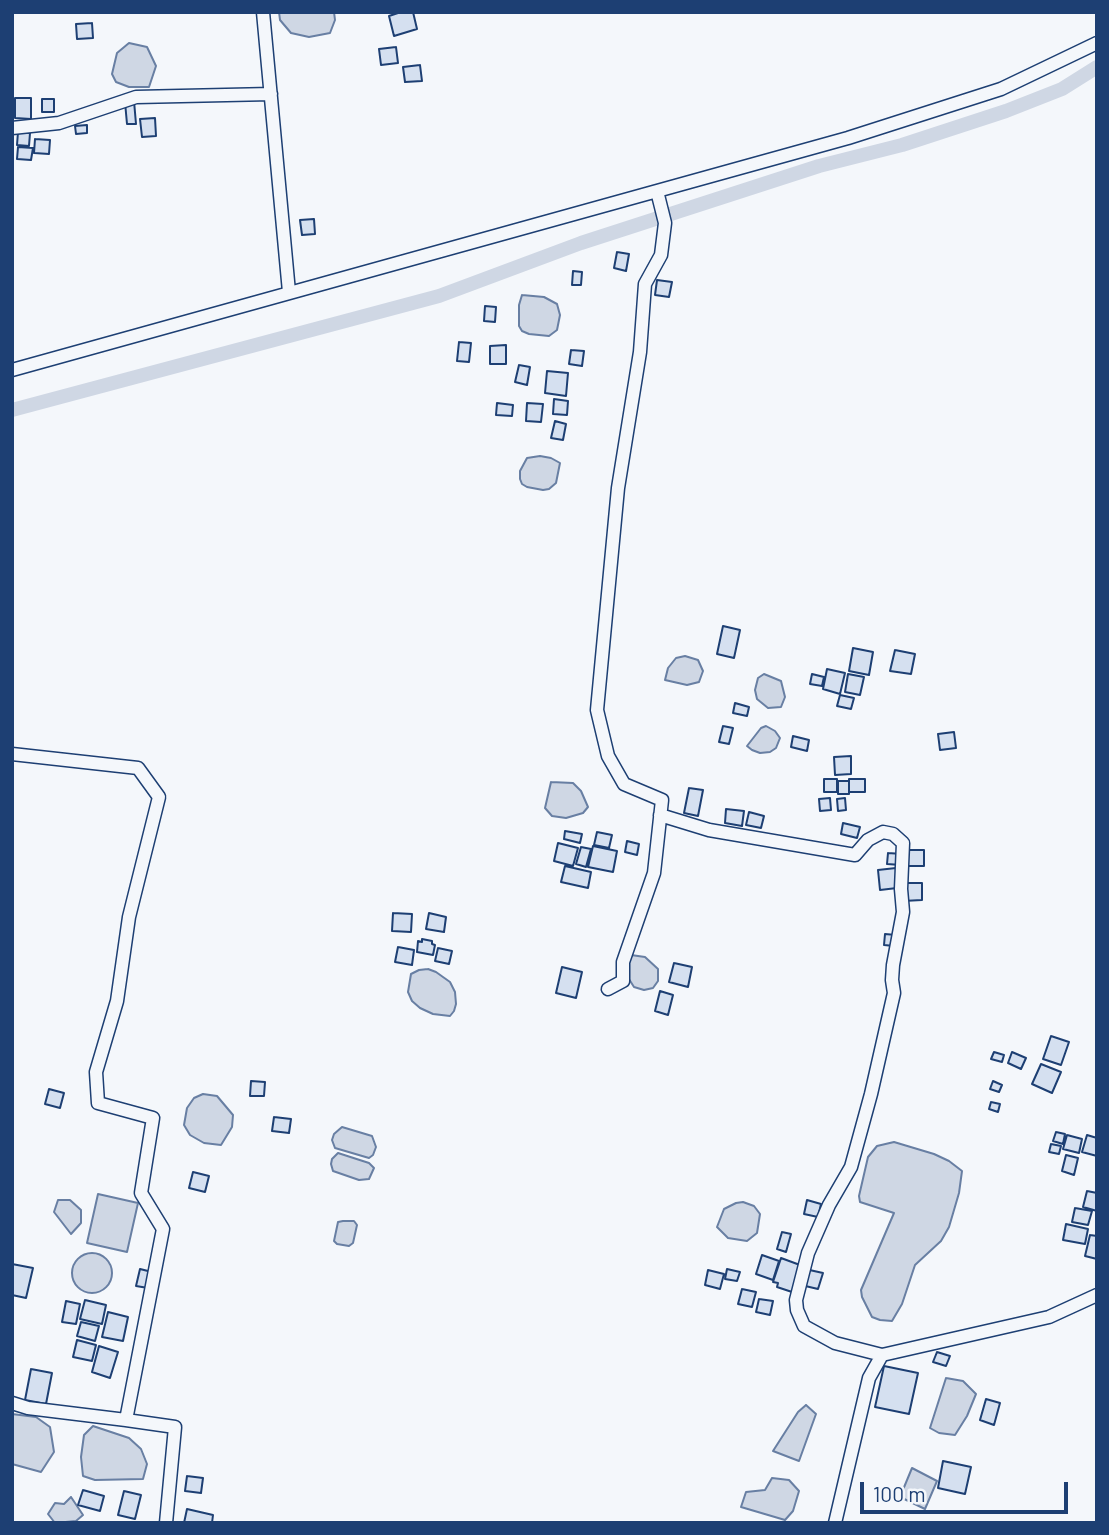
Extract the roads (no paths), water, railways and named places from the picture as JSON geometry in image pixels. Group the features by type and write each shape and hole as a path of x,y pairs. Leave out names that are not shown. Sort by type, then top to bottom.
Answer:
{"street":[{"path":"263,12 289,292"},
{"path":"12,370 289,292 658,194 848,138 1001,89 1097,43"},
{"path":"12,128 59,123 136,97 271,94"},
{"path":"608,989 623,981 623,962 654,873 662,800 624,784 608,755 597,710 618,488 640,352 645,285 661,255 665,223 658,194"},
{"path":"12,754 138,768 159,797 129,917 117,1001 96,1072 98,1103 153,1118 141,1193 163,1228 126,1420"},
{"path":"660,815 709,830 855,855 868,840 883,832 893,834 903,842 903,912 893,965 894,993 851,1167 829,1205 808,1253 796,1300 804,1326 835,1343 881,1355 1049,1317 1097,1295"},
{"path":"835,1523 869,1378 881,1355"},
{"path":"12,1403 28,1408 175,1427 166,1523"}],"waterway":[{"path":"12,410 439,296 581,243 819,166 902,145 1006,111 1062,89 1097,67"}]}
